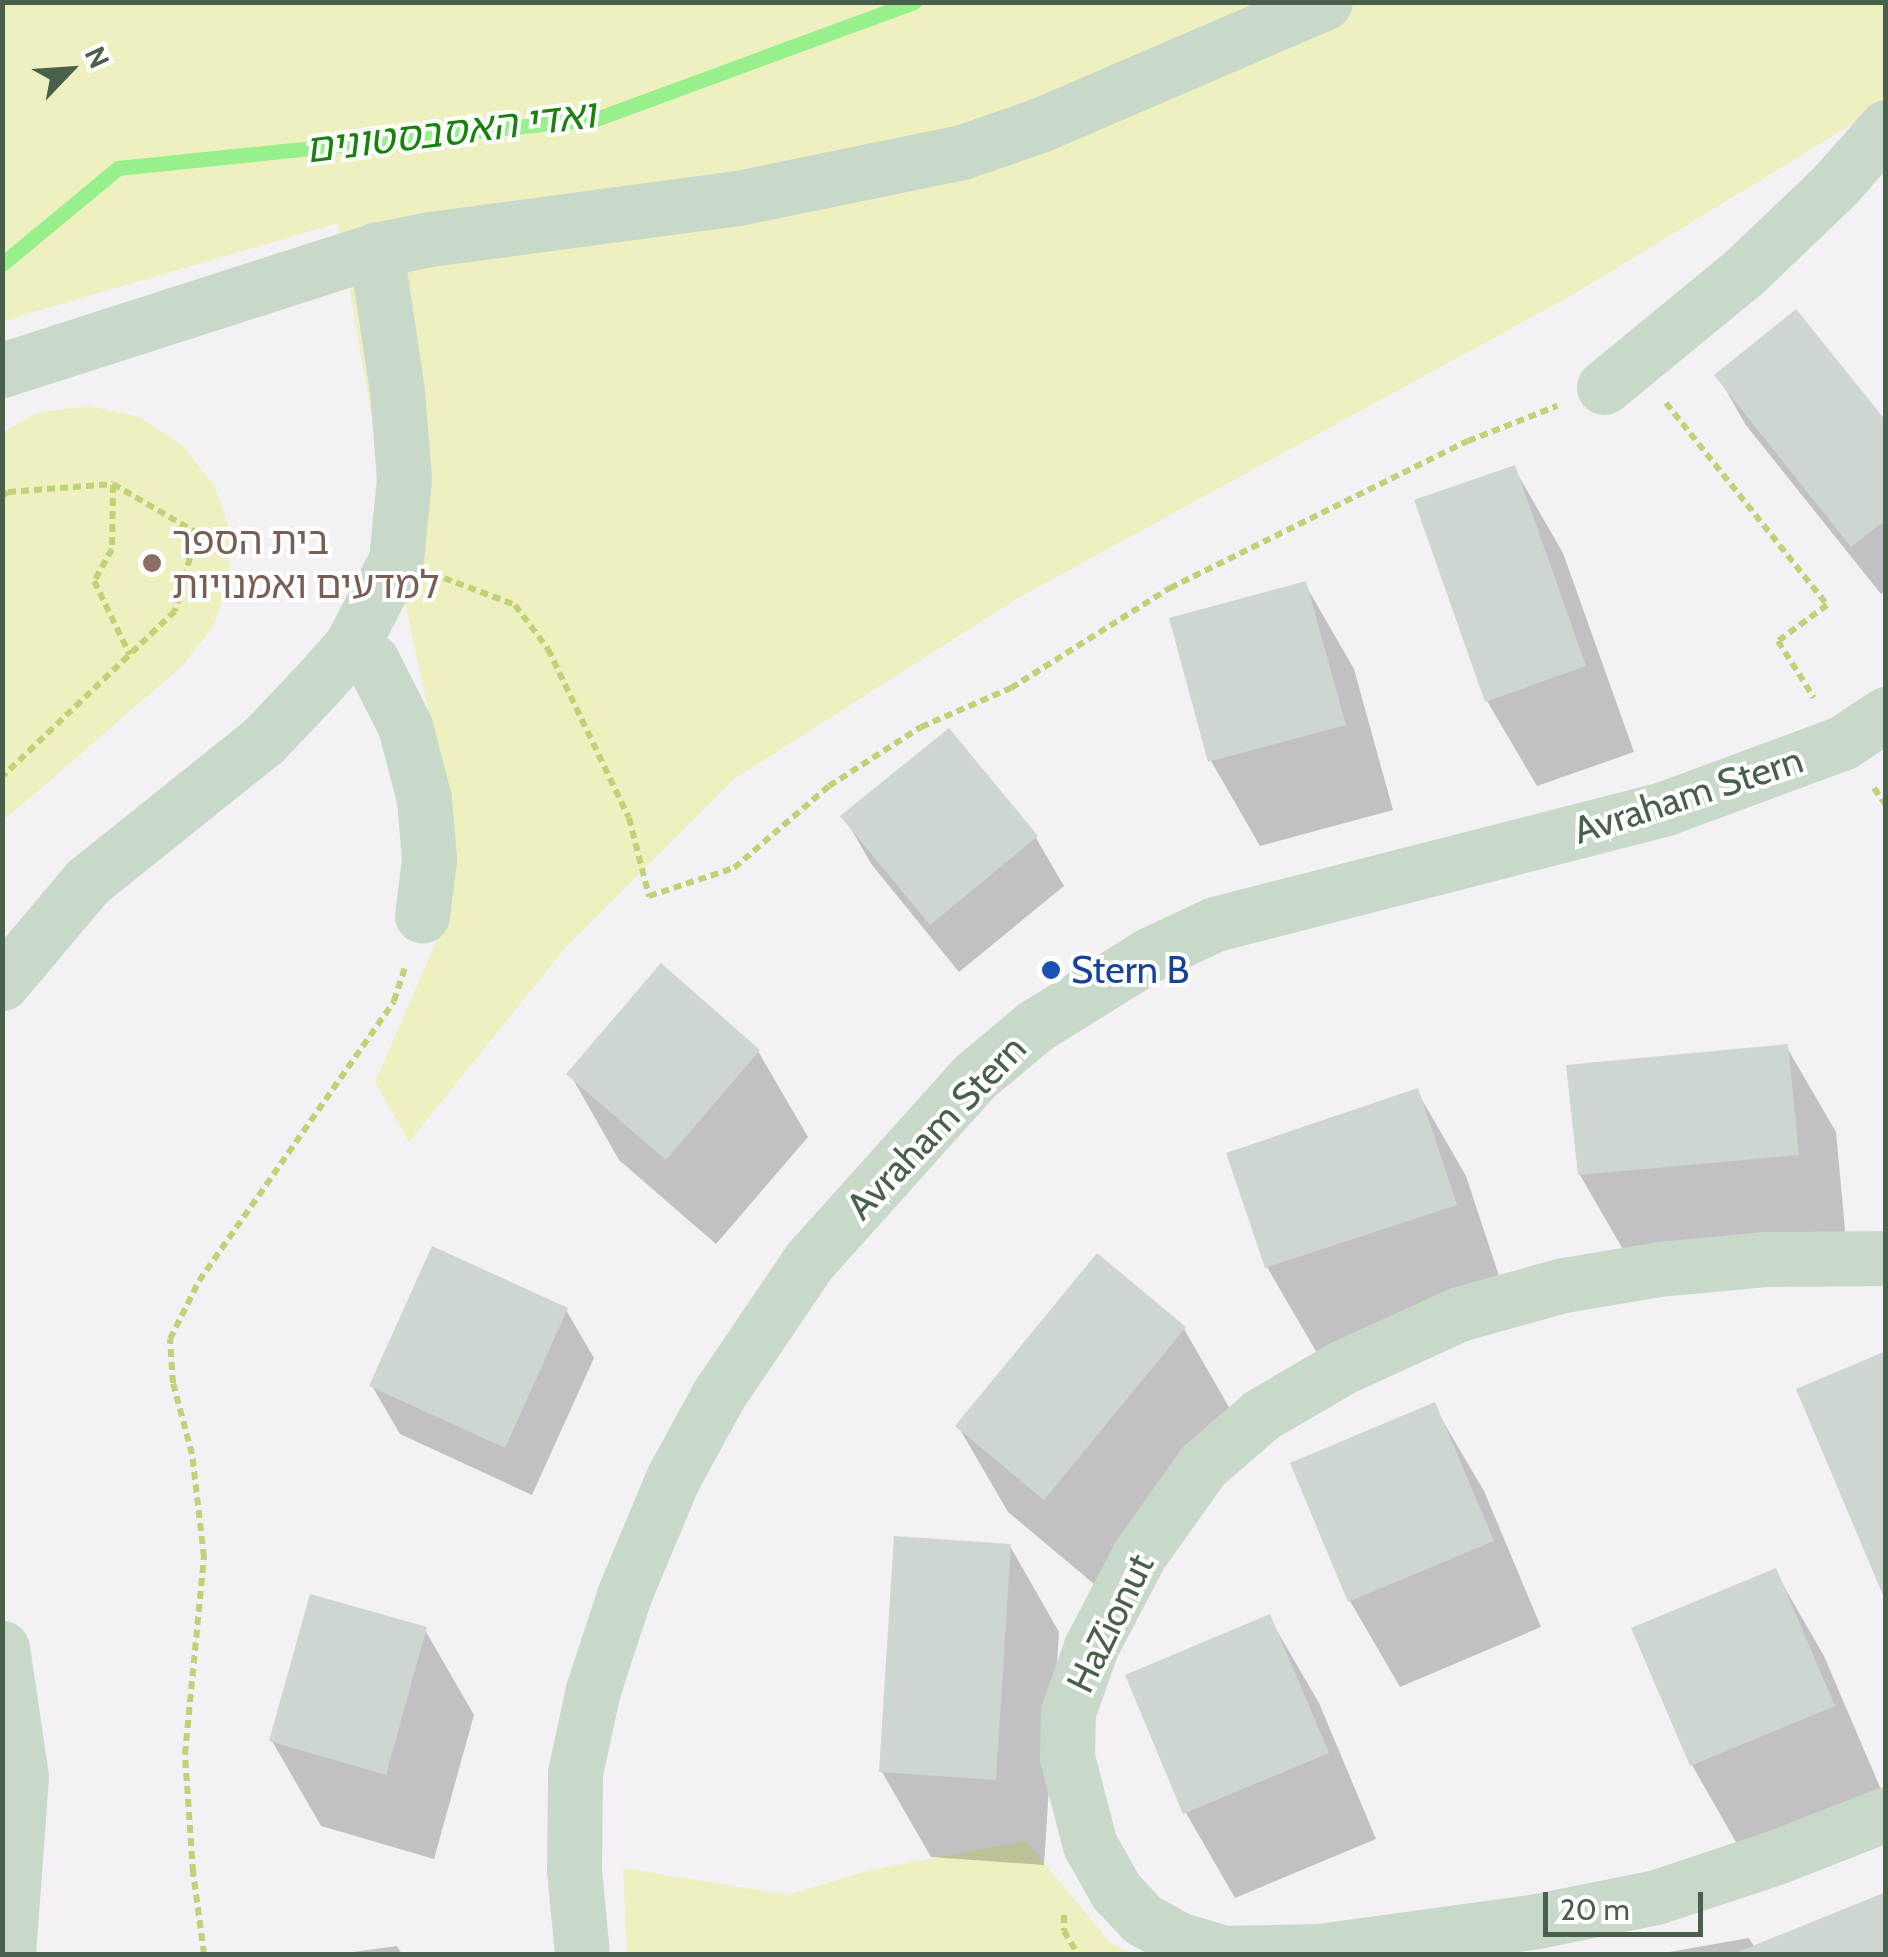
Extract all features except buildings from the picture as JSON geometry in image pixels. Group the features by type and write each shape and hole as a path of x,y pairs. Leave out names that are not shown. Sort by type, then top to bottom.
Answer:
{"street":[{"path":"2,370 376,250 430,238 738,198 962,152 1040,125 1325,2"},
{"path":"1619,375 1743,273 1836,184 1886,128"},
{"path":"2,982 88,880 263,741 351,646 396,560 404,479 397,390 376,250"},
{"path":"351,646 372,661 405,726 424,799 428,844 422,916"},
{"name":"Avraham Stern","path":"582,1954 574,1870 575,1774 593,1690 624,1595 673,1478 719,1394 809,1262 974,1077 1034,1026 1149,954 1215,924 1666,808 1864,728"},
{"name":"HaZionut","path":"1886,1258 1766,1258 1563,1285 1459,1314 1341,1368 1261,1415 1203,1465 1139,1555 1086,1663 1068,1712 1066,1757 1090,1845 1116,1891 1142,1920 1178,1939 1226,1953 1319,1951 1537,1920 1656,1897 1779,1856 1886,1814"},
{"path":"2,1648 21,1777 8,1954"}],"path":[{"path":"396,560 515,605 548,649 628,818 648,896 734,868 830,786 921,726 1011,688 1170,588 1468,440 1619,375 1827,605 1778,642 1864,728 1886,806"},
{"path":"113,484 112,549 94,581 130,655"},
{"path":"2,496 8,492 113,484 197,533 175,611 2,777"},
{"path":"204,1954 193,1872 185,1754 204,1557 192,1454 172,1383 170,1339 198,1281 394,1001 422,916"}],"green space":[{"path":"3,3 1885,3 1885,104 1574,294 1018,598 734,779 566,947 409,1142 375,1082 453,903 443,777 400,581 338,223 3,321"},
{"path":"89,406 139,417 182,445 214,485 229,527 230,578 213,627 181,667 3,821 3,432 37,413"},
{"path":"1026,1841 1110,1942 1131,1954 627,1954 623,1868 788,1895 870,1870"}],"waterway":[{"name":"ואדי האסבסטונים","path":"2,264 118,168 596,119 914,2"}],"place":[{"name":"בית הספר למדעים ואמנויות","path":"152,563"},
{"name":"Stern B","path":"1051,970"}]}
